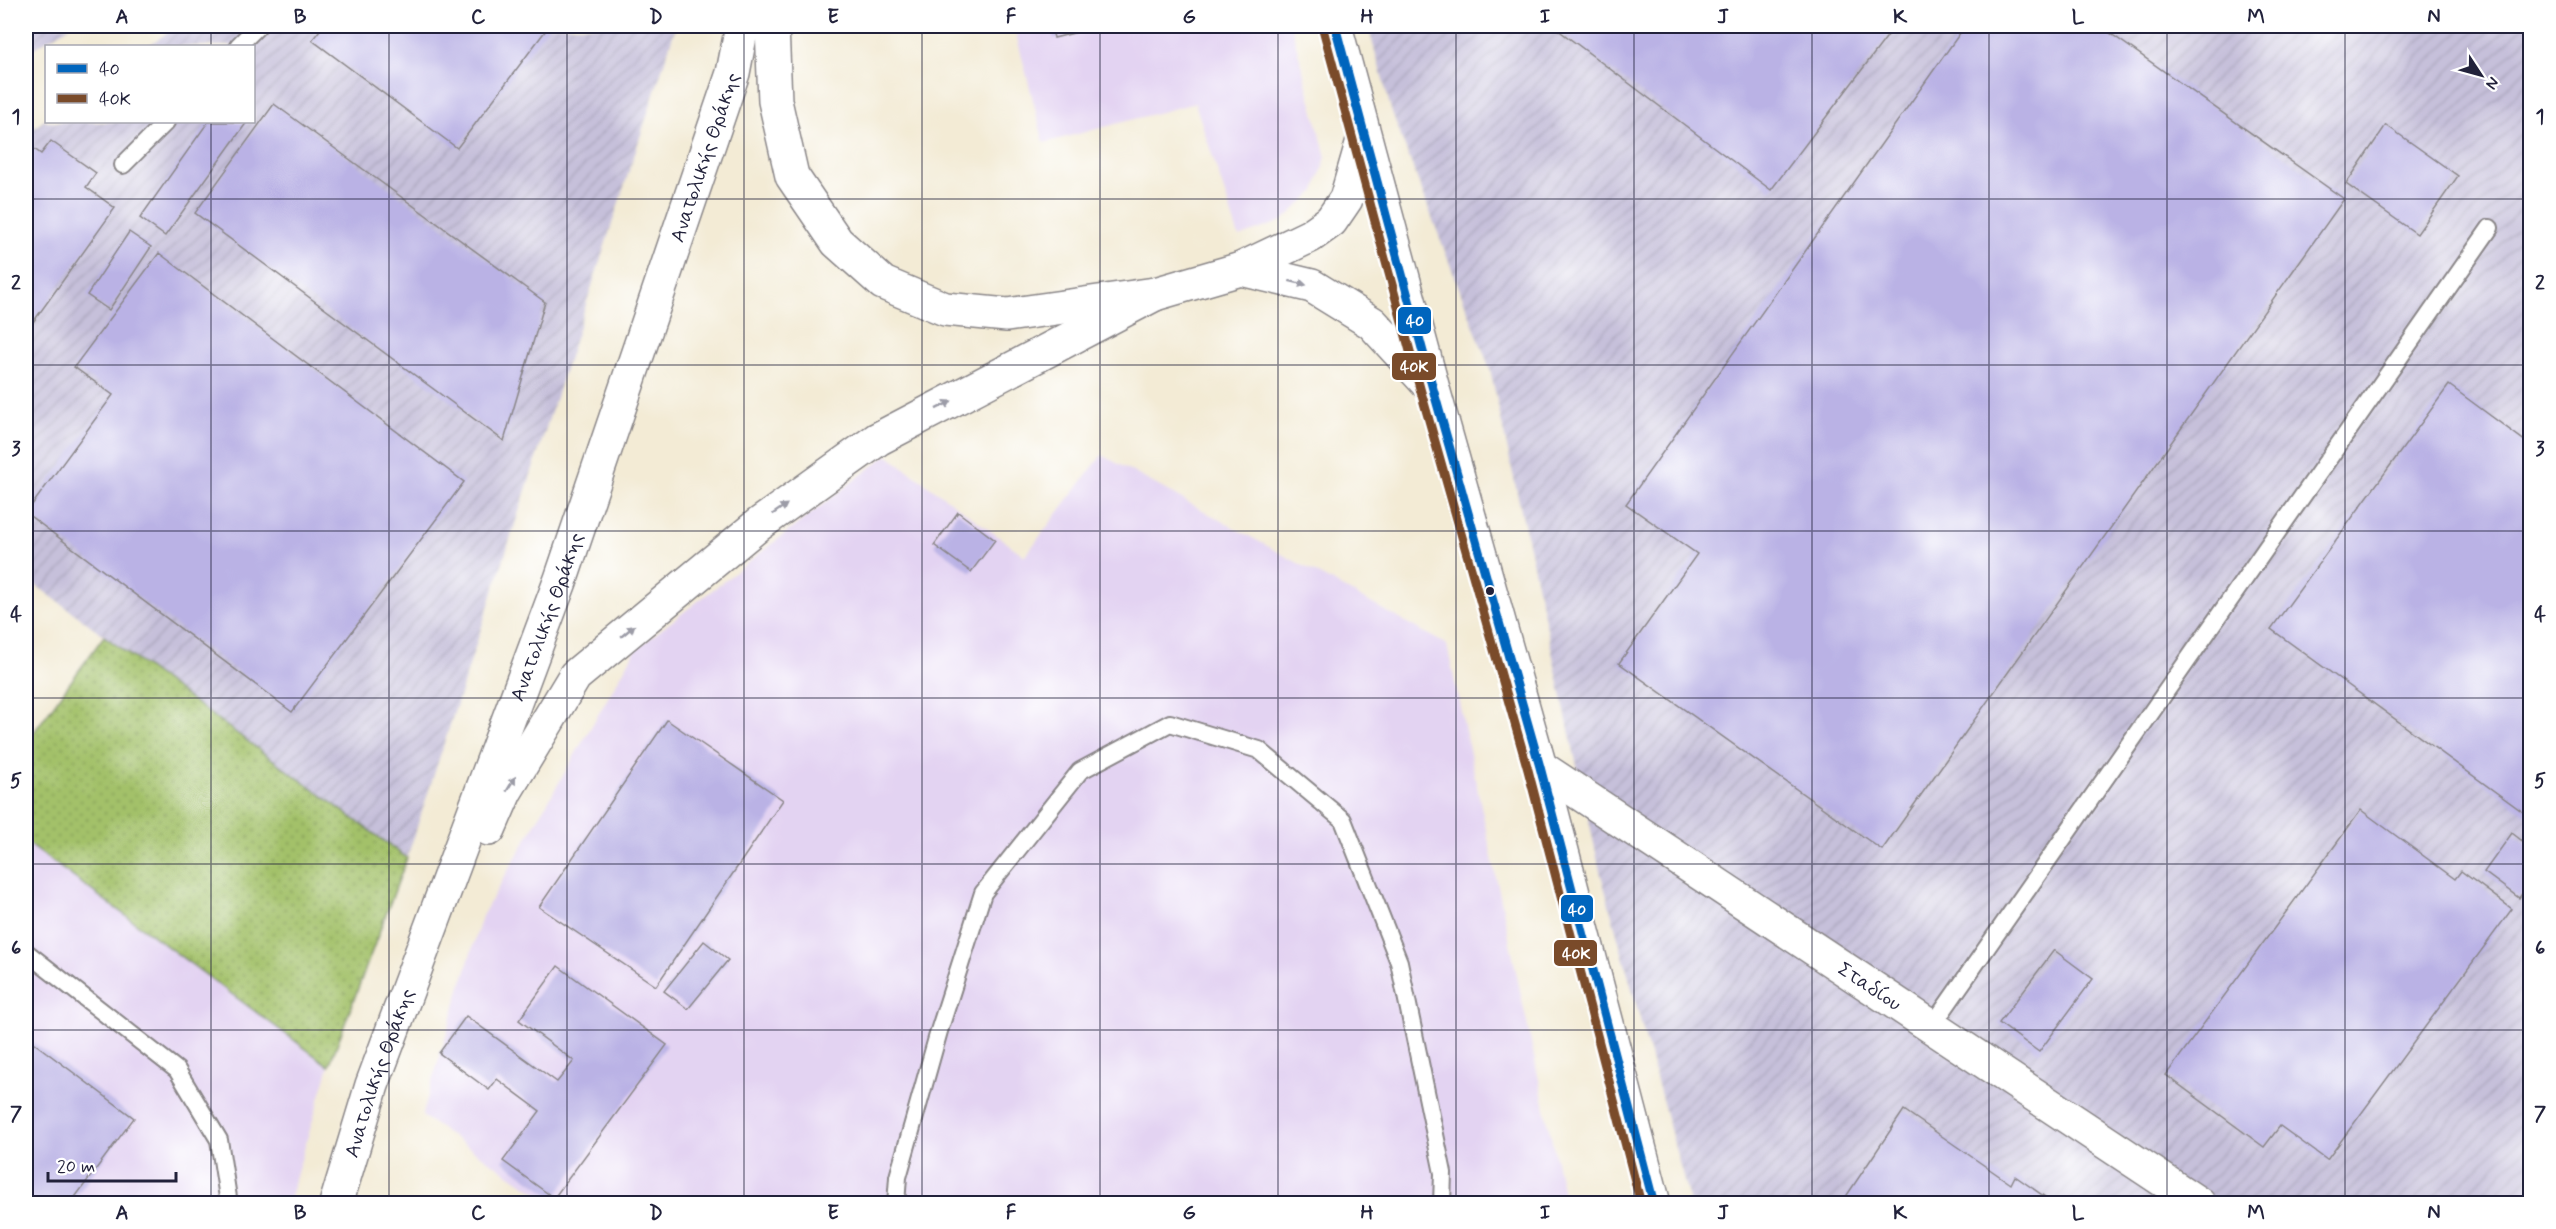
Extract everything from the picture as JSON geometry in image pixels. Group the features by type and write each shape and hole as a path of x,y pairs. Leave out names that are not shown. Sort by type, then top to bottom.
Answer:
{"street":[{"name":"Ανατολικής Θράκης","path":"336,1203 372,1085 561,579 733,73 742,26"},
{"path":"772,26 775,101 792,176 837,242 883,283 945,309 1007,315 1155,294 1241,268 1310,236 1331,221 1346,200 1364,137"},
{"path":"1335,26 1433,390 1540,767 1654,1203"},
{"path":"1241,268 1312,286 1372,323 1433,390"},
{"path":"372,1085 506,792 575,676 758,525 878,439 1155,294"},
{"name":"Σταδίου","path":"1540,767 2199,1203"}],"lane":[{"path":"239,45 258,26"},
{"path":"123,165 165,123"},
{"path":"1932,1026 2490,228"},
{"path":"896,1203 898,1177 939,1031 982,893 1080,771 1170,723 1259,750 1343,820 1399,962 1443,1173 1442,1203"},
{"path":"26,952 177,1071 219,1140 229,1203"}],"shaded area":[{"path":"26,26 71,26 26,53"},
{"path":"177,26 676,26 407,858 26,578 26,134 45,120 45,123 255,123 255,45 149,45"},
{"path":"1014,26 1291,26 1326,157 1315,191 1282,221 1239,237 1195,103 1044,143"},
{"path":"1368,26 2530,26 2530,1203 1690,1203 1600,871 1490,369 1392,113"},
{"path":"887,455 1025,556 1102,455 1447,645 1565,1203 534,1203 540,1195 422,1116 482,916 636,649"},
{"path":"26,842 329,1066 288,1203 26,1203"}],"green space":[{"path":"104,636 407,858 329,1066 26,842 26,743"}],"building":[{"path":"323,26 549,26 457,148 312,40"},
{"path":"1051,26 1101,26 1054,38"},
{"path":"1553,26 1895,26 1771,190"},
{"path":"1965,26 2100,26 2344,199 1882,850 1619,663 1697,554 1626,504"},
{"path":"274,104 545,302 504,441 195,213"},
{"path":"207,123 246,123 165,236 140,218"},
{"path":"2386,125 2458,176 2417,234 2346,184"},
{"path":"51,141 96,173 86,187 115,208 26,332 26,143 41,154"},
{"path":"129,232 151,247 109,310 87,295"},
{"path":"159,253 464,482 292,712 26,513 113,395 74,367"},
{"path":"2449,385 2530,445 2530,817 2271,629"},
{"path":"958,512 995,540 971,572 934,545"},
{"path":"667,720 783,800 656,986 539,907"},
{"path":"2361,810 2455,879 2461,871 2512,909 2327,1160 2280,1126 2264,1147 2166,1075"},
{"path":"2512,833 2530,847 2530,883 2519,898 2484,872"},
{"path":"704,941 728,960 688,1009 664,991"},
{"path":"2054,950 2093,979 2039,1052 1999,1023"},
{"path":"558,966 667,1045 554,1198 503,1161 540,1111 497,1079 489,1090 439,1053 466,1016 557,1082 574,1061 519,1020"},
{"path":"26,1037 134,1118 70,1204 26,1204"},
{"path":"1904,1110 2011,1184 2015,1176 2055,1204 1841,1204"}],"transit line":[{"name":"40","path":"1335,26 1433,389 1540,767 1654,1204"},
{"name":"40Κ","path":"1323,29 1421,392 1528,770 1641,1204"}]}
